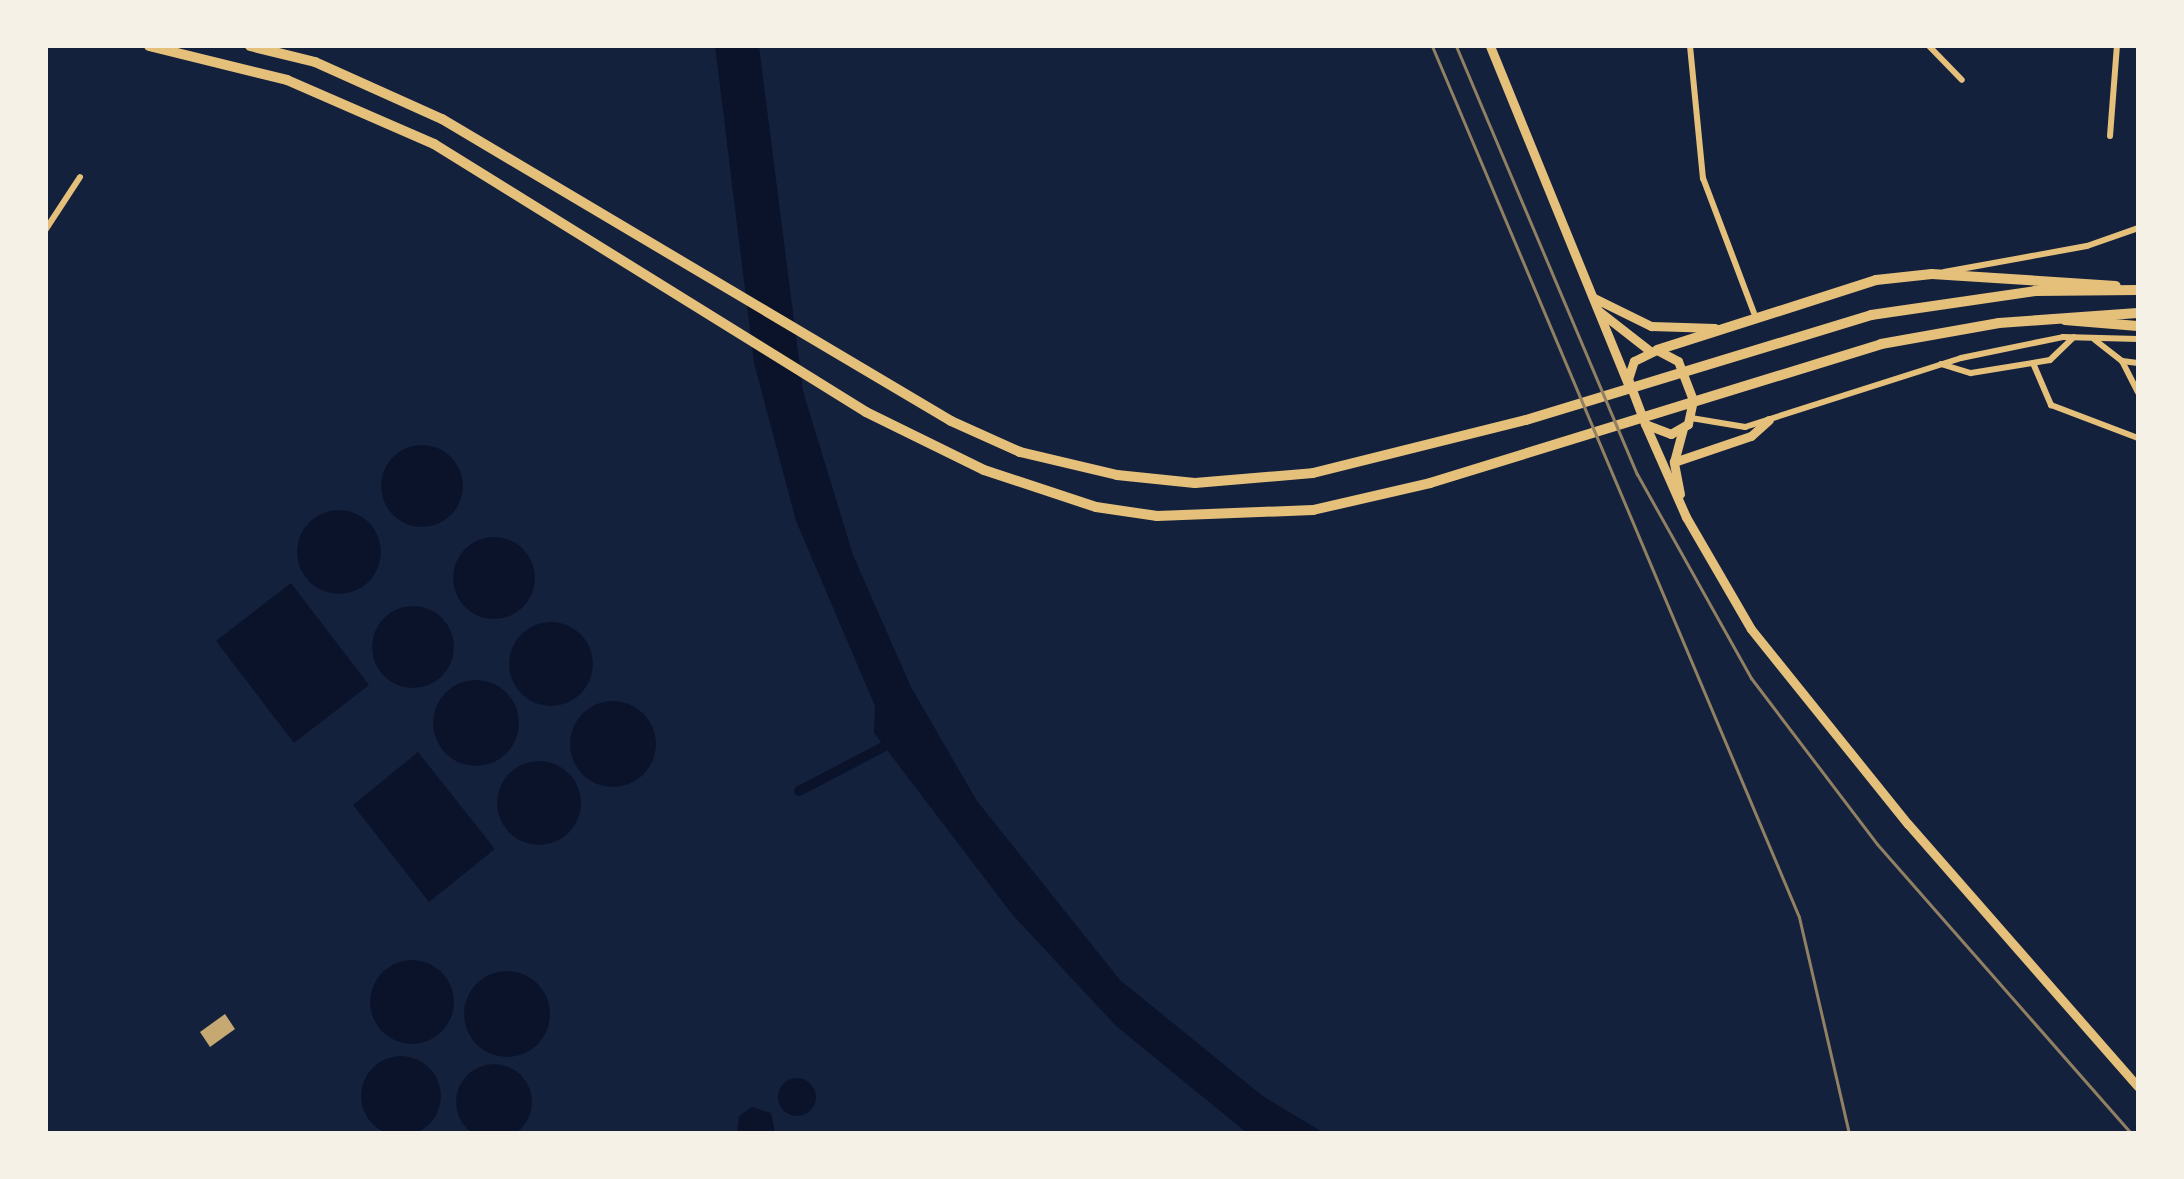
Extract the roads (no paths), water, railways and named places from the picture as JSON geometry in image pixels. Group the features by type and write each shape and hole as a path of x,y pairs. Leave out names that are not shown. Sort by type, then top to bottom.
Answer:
{"highway":[{"path":"149,46 287,80 386,121 434,144 866,412 1043,493 1157,516 1268,515 1373,497 1939,331 2138,313"},
{"path":"250,46 315,62 395,96 951,421 1020,452 1117,475 1195,483 1313,473 1931,303 2138,290"},
{"path":"1653,350 1754,313 1848,286 1932,274 2090,280 2125,290"},
{"path":"2060,318 2138,326"}],"main road":[{"path":"1490,46 1645,424 1686,517 1727,593 1786,675 2138,1087"},
{"path":"1590,295 1651,326 1715,328"},
{"path":"1597,310 1683,368 1691,418 1683,428 1674,462 1686,517"},
{"path":"1630,389 1634,361 1653,350"},
{"path":"1674,462 1751,436 1769,420"},
{"path":"1645,424 1664,434 1683,428"}],"street":[{"path":"1690,46 1703,178 1754,313"},
{"path":"1929,46 1962,80"},
{"path":"2110,136 2117,46"},
{"path":"46,229 80,177"},
{"path":"1932,274 2069,250 2138,228"},
{"path":"1941,364 1971,373 2033,363 2058,357 2074,337"},
{"path":"1691,418 1738,428 1941,364 2074,337 2138,339"},
{"path":"2092,338 2122,361 2138,392"},
{"path":"2122,361 2138,363"},
{"path":"2033,363 2051,405 2138,438"}],"water":[{"path":"715,46 759,46 803,391 853,555 911,687 977,801 1120,980 1264,1097 1324,1133 1247,1133 1116,1026 1011,913 874,733 875,706 796,521 754,363"},
{"path":"422,445 438,448 451,457 460,470 463,486 460,502 451,515 438,524 422,527 406,524 393,515 384,502 381,486 384,470 393,457 406,448"},
{"path":"339,510 355,513 369,522 378,536 381,552 378,568 369,582 355,591 339,594 323,591 309,582 300,568 297,552 300,536 309,522 323,513"},
{"path":"494,537 510,541 523,549 531,562 535,578 531,594 523,607 510,615 494,619 478,615 465,607 457,594 453,578 457,562 465,549 478,541"},
{"path":"291,583 369,685 294,743 216,641"},
{"path":"405,606 421,606 436,613 447,624 454,647 451,663 442,676 421,688 405,688 390,681 379,670 372,655 372,639 379,624 390,613"},
{"path":"551,622 567,625 581,634 590,648 593,664 590,680 581,694 567,703 551,706 535,703 521,694 512,680 509,664 512,648 521,634 535,625"},
{"path":"476,680 492,684 506,693 515,707 519,723 515,739 506,753 492,762 476,766 460,762 446,753 437,739 433,723 437,707 446,693 460,684"},
{"path":"613,701 629,705 643,714 652,728 656,744 652,760 643,774 629,783 613,787 597,783 583,774 574,760 570,744 574,728 583,714 597,705"},
{"path":"418,752 495,849 429,902 353,805"},
{"path":"539,761 555,764 569,773 578,787 581,803 578,819 569,833 555,842 539,845 523,842 509,833 500,819 497,803 500,787 509,773 523,764"},
{"path":"412,960 428,963 442,972 451,986 454,1002 451,1018 442,1032 428,1041 412,1044 396,1041 382,1032 373,1018 370,1002 373,986 382,972 396,963"},
{"path":"507,971 531,978 543,990 550,1014 543,1038 531,1050 507,1057 483,1050 471,1038 464,1014 471,990 483,978"},
{"path":"401,1056 416,1059 429,1068 438,1081 441,1096 438,1111 429,1124 416,1133 401,1136 386,1133 373,1124 364,1111 361,1096 364,1081 373,1068 386,1059"},
{"path":"494,1064 508,1067 521,1075 529,1088 532,1102 529,1116 521,1129 508,1137 494,1140 480,1137 467,1129 459,1116 456,1102 459,1088 467,1075 480,1067"},
{"path":"797,1078 811,1083 816,1097 811,1111 797,1116 783,1111 778,1097 783,1083"},
{"path":"752,1107 771,1113 775,1133 737,1133 739,1116"}],"waterway":[{"path":"799,791 883,747"}],"railway":[{"path":"1432,46 1799,917 1849,1133"},
{"path":"1456,46 1637,474 1751,678 1877,844 2131,1133"}]}
